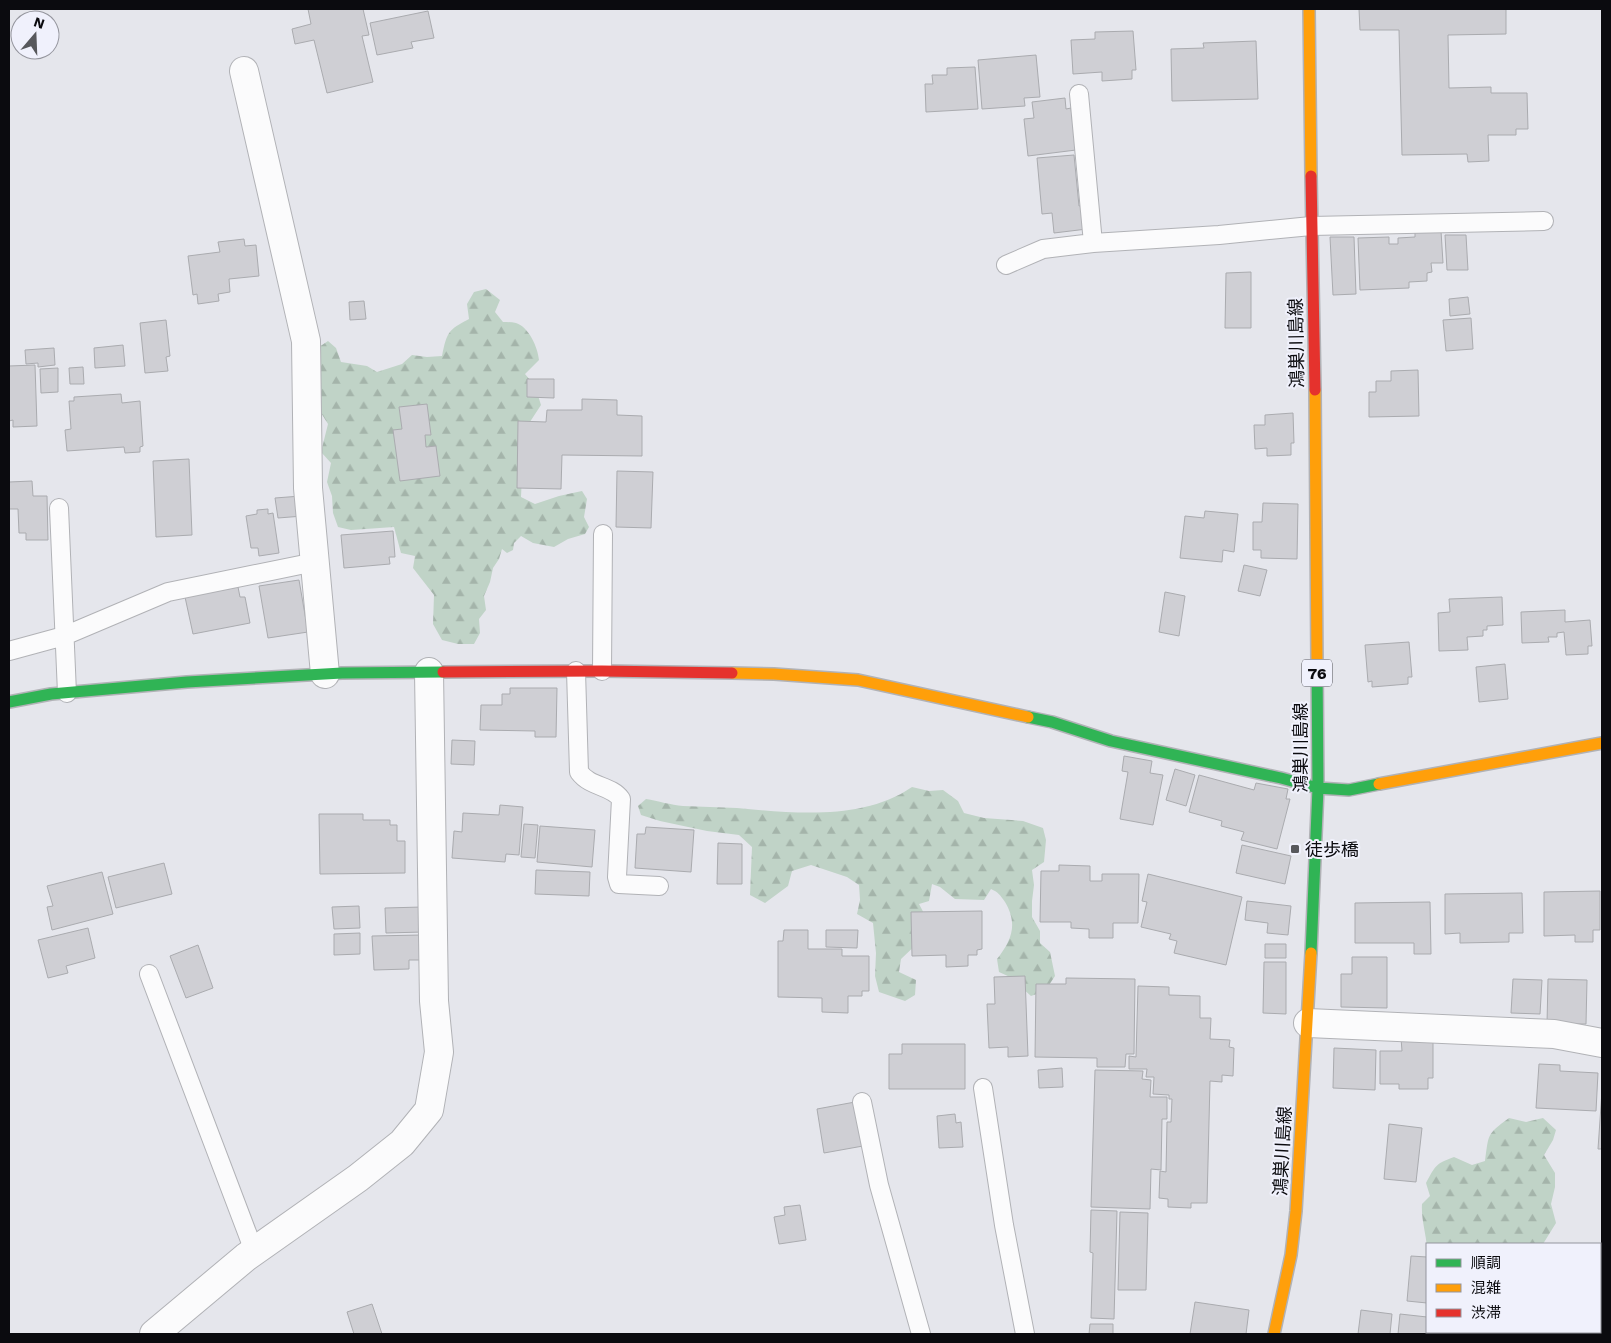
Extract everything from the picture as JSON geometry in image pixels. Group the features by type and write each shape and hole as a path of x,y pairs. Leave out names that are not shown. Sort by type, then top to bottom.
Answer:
{"street":[{"name":"鴻巣川島線","path":"1274,1334 1291,1255 1296,1211 1308,1023 1318,788 1309,9"},
{"path":"244,71 306,341 308,488 325,674"},
{"path":"9,702 51,694 187,682 325,674 602,671 774,674 858,680 923,693 1052,722 1111,741 1281,778 1318,788 1349,790 1602,743"},
{"path":"154,1334 254,1251 358,1178 402,1143 429,1110 439,1052 434,1001 429,672"},
{"path":"1308,1023 1554,1034 1602,1043"}],"lane":[{"path":"1079,94 1094,243"},
{"path":"1006,265 1043,250 1094,243 1219,235 1311,226 1544,220"},
{"path":"59,508 67,693"},
{"path":"602,671 603,534"},
{"path":"9,651 64,636 168,592 315,562"},
{"path":"576,671 579,772 584,779 617,794 621,799 617,877 619,884 659,886"},
{"path":"149,974 254,1251"},
{"path":"983,1088 1004,1225 1024,1334"},
{"path":"862,1102 879,1185 921,1334"}],"green space":[{"path":"486,289 500,300 495,312 503,322 521,325 529,333 535,344 539,360 525,374 535,386 541,405 524,431 521,497 535,504 582,491 587,499 584,517 589,527 585,534 568,539 554,547 533,543 521,536 514,543 513,550 507,553 502,549 499,559 493,568 484,596 486,610 479,619 480,633 474,644 458,644 442,640 433,624 434,595 413,568 415,556 401,553 394,527 351,530 338,527 333,513 332,496 327,482 331,463 321,452 328,424 318,408 319,347 328,341 336,348 341,362 367,366 377,372 402,364 412,355 442,356 449,333 469,319 467,304 474,292"},
{"path":"912,787 929,791 943,790 958,801 964,813 984,818 1023,821 1043,828 1046,840 1044,862 1032,870 1034,885 1032,917 1040,931 1040,943 1050,952 1055,976 1045,991 1031,996 1010,977 999,972 997,959 1010,938 1012,925 1005,902 999,894 991,889 984,900 955,899 940,887 932,884 929,901 919,904 927,919 920,941 901,959 899,972 916,980 915,995 905,1001 879,992 875,976 876,953 873,923 857,914 860,900 859,885 847,877 811,865 792,871 788,886 765,903 750,895 752,847 739,835 707,831 660,821 641,815 638,806 646,799 683,806 804,813 827,812 850,810 872,805 893,798"},
{"path":"1509,1118 1526,1122 1543,1118 1556,1130 1553,1140 1544,1155 1555,1173 1555,1187 1551,1204 1556,1223 1544,1243 1426,1243 1422,1204 1430,1196 1426,1183 1432,1172 1443,1161 1454,1157 1472,1165 1485,1161 1488,1140 1496,1128"}],"building":[{"path":"308,9 363,9 369,35 362,36 373,82 327,93 314,40 295,44 292,29 311,24"},
{"path":"1359,9 1506,9 1506,34 1448,35 1449,88 1491,87 1491,93 1527,93 1528,129 1516,129 1516,135 1488,135 1489,161 1468,162 1467,154 1402,155 1399,30 1360,30"},
{"path":"428,11 434,38 411,42 413,48 377,55 370,23"},
{"path":"1133,31 1136,70 1132,70 1132,79 1102,81 1102,72 1073,74 1071,40 1095,39 1095,32"},
{"path":"1256,41 1258,99 1172,101 1171,49 1204,48 1203,43"},
{"path":"1036,55 1040,97 1024,98 1025,106 982,109 978,60"},
{"path":"975,67 978,109 926,112 925,84 933,84 932,75 947,75 947,68"},
{"path":"1065,98 1066,109 1071,108 1076,150 1028,156 1024,119 1034,118 1032,102"},
{"path":"1074,155 1079,206 1084,205 1087,229 1054,233 1052,213 1042,214 1037,158"},
{"path":"1441,231 1443,263 1431,263 1432,272 1427,273 1427,281 1409,282 1409,288 1360,290 1358,238 1389,237 1389,244 1398,244 1398,238 1415,237 1415,232"},
{"path":"1445,235 1466,235 1468,270 1447,270"},
{"path":"1330,237 1354,237 1356,294 1333,295"},
{"path":"244,239 245,246 256,245 259,276 229,279 230,292 218,294 219,301 198,304 197,294 193,295 188,256 220,252 218,242"},
{"path":"1251,272 1251,328 1225,328 1226,273"},
{"path":"1468,297 1470,314 1450,316 1449,299"},
{"path":"364,301 366,319 350,320 349,302"},
{"path":"1471,318 1473,349 1446,351 1443,320"},
{"path":"166,320 170,356 166,357 168,371 145,373 140,323"},
{"path":"123,345 125,366 95,368 94,348"},
{"path":"54,348 55,365 38,367 38,363 26,364 25,350"},
{"path":"35,365 37,426 13,427 13,420 9,421 9,366"},
{"path":"83,367 84,384 70,384 69,368"},
{"path":"58,368 58,392 41,393 40,369"},
{"path":"1418,370 1419,416 1369,417 1369,392 1376,392 1376,381 1391,381 1391,371"},
{"path":"527,379 554,379 554,398 527,397"},
{"path":"121,394 122,403 140,401 143,446 140,447 140,452 125,453 124,447 67,451 65,430 71,429 69,401 74,401 74,397"},
{"path":"582,399 617,400 617,415 642,416 642,456 562,455 561,489 517,488 518,421 546,422 547,410 582,410"},
{"path":"427,404 431,435 425,435 426,447 436,446 440,476 400,481 393,430 402,429 399,407"},
{"path":"1293,413 1294,443 1291,443 1291,455 1267,456 1267,448 1255,449 1254,425 1265,425 1265,415"},
{"path":"189,459 192,535 156,537 153,461"},
{"path":"617,471 653,472 651,528 616,527"},
{"path":"32,481 33,496 47,496 48,540 26,540 26,533 19,533 18,509 9,509 9,482"},
{"path":"301,496 303,516 278,518 275,498"},
{"path":"1263,503 1298,504 1297,559 1261,558 1261,550 1253,550 1253,522 1262,522"},
{"path":"268,509 268,514 273,513 279,553 259,556 258,548 251,548 246,516 257,514 257,510"},
{"path":"1205,511 1238,514 1234,552 1223,550 1222,562 1180,558 1185,516 1204,518"},
{"path":"393,531 395,557 389,557 390,564 344,568 341,535"},
{"path":"1244,565 1267,570 1260,596 1238,591"},
{"path":"299,580 308,632 268,638 259,586"},
{"path":"238,587 240,597 245,597 250,623 193,634 185,597"},
{"path":"1165,592 1185,596 1179,636 1159,632"},
{"path":"1502,597 1503,625 1487,626 1487,630 1483,630 1483,636 1467,637 1468,650 1439,651 1438,613 1450,612 1449,599"},
{"path":"1565,610 1565,622 1590,620 1592,646 1588,646 1588,654 1566,655 1564,632 1557,633 1557,637 1548,637 1549,642 1522,643 1521,612"},
{"path":"1409,642 1412,677 1408,677 1408,684 1372,687 1372,681 1368,682 1365,645"},
{"path":"1505,664 1508,699 1479,702 1476,667"},
{"path":"510,688 557,688 556,737 535,737 535,731 480,730 481,705 502,705 502,694 510,694"},
{"path":"452,740 475,741 474,765 451,764"},
{"path":"1124,756 1152,761 1150,773 1163,775 1153,825 1120,819 1128,772 1122,771"},
{"path":"1175,769 1195,775 1186,806 1166,800"},
{"path":"1199,775 1254,790 1256,783 1288,789 1286,799 1290,799 1277,849 1241,840 1244,832 1221,826 1222,821 1189,812"},
{"path":"500,805 523,807 519,855 506,854 505,862 452,858 454,831 462,832 463,813 499,815"},
{"path":"319,814 363,814 363,820 390,820 390,825 397,825 397,841 405,841 405,873 320,874"},
{"path":"524,824 538,825 535,858 521,857"},
{"path":"540,826 595,830 592,867 537,862"},
{"path":"646,827 694,830 691,872 635,868 637,834 645,834"},
{"path":"718,843 742,844 742,884 717,884"},
{"path":"1242,845 1291,856 1285,884 1236,873"},
{"path":"164,863 172,894 116,908 108,877"},
{"path":"1059,865 1090,866 1090,881 1102,881 1102,874 1139,874 1138,923 1113,923 1113,938 1089,938 1089,929 1071,928 1071,922 1040,922 1041,871 1059,871"},
{"path":"536,870 590,872 589,896 535,894"},
{"path":"102,872 113,914 52,930 47,907 53,906 47,886"},
{"path":"1148,874 1242,897 1226,965 1174,953 1177,941 1169,939 1171,934 1141,927 1147,902 1142,901"},
{"path":"1600,891 1600,930 1593,930 1593,942 1575,942 1575,935 1544,936 1544,892"},
{"path":"1522,893 1523,933 1509,933 1509,942 1460,943 1460,933 1445,934 1445,894"},
{"path":"1247,901 1291,906 1288,935 1267,933 1268,923 1245,920"},
{"path":"1430,902 1431,954 1414,954 1414,943 1355,943 1355,903"},
{"path":"359,906 360,928 334,929 332,907"},
{"path":"422,907 423,932 386,933 385,908"},
{"path":"982,911 982,949 977,950 977,955 968,955 968,966 946,967 946,955 912,956 911,912"},
{"path":"88,928 95,958 66,966 68,973 48,978 38,940"},
{"path":"784,930 808,930 808,949 842,949 842,956 869,956 869,991 862,991 862,996 848,996 848,1013 822,1012 822,998 778,997 778,941 783,941"},
{"path":"826,930 858,930 857,948 826,947"},
{"path":"360,933 360,954 334,955 334,934"},
{"path":"421,935 422,960 409,960 409,969 374,970 372,936"},
{"path":"1265,944 1286,944 1286,958 1265,958"},
{"path":"198,945 213,988 186,998 170,956"},
{"path":"1352,957 1387,957 1387,1008 1341,1007 1341,974 1352,974"},
{"path":"1264,962 1286,962 1286,1014 1263,1013"},
{"path":"1025,976 1028,1056 1008,1057 1008,1047 989,1048 987,1004 995,1004 994,977"},
{"path":"1066,978 1135,979 1134,1054 1126,1054 1125,1067 1097,1067 1097,1058 1035,1057 1036,984 1066,984"},
{"path":"1513,979 1542,980 1540,1014 1511,1013"},
{"path":"1548,979 1587,980 1586,1024 1547,1024"},
{"path":"1138,986 1169,987 1169,995 1200,996 1200,1018 1211,1018 1210,1039 1230,1040 1229,1047 1234,1048 1233,1076 1222,1075 1222,1082 1210,1081 1207,1203 1191,1203 1191,1208 1168,1207 1168,1199 1159,1198 1160,1171 1166,1172 1167,1122 1171,1122 1172,1099 1169,1099 1169,1095 1153,1094 1154,1077 1146,1077 1147,1069 1129,1069 1129,1056 1136,1057"},
{"path":"1401,1038 1433,1038 1433,1078 1428,1078 1428,1089 1399,1089 1399,1084 1380,1084 1380,1051 1402,1051"},
{"path":"902,1044 965,1044 965,1089 889,1089 889,1054 902,1054"},
{"path":"1334,1048 1376,1050 1375,1090 1333,1088"},
{"path":"1539,1064 1560,1065 1560,1071 1598,1073 1596,1111 1536,1108"},
{"path":"1062,1068 1063,1087 1039,1088 1038,1070"},
{"path":"1095,1070 1143,1071 1142,1079 1151,1080 1150,1097 1167,1097 1167,1119 1162,1119 1161,1170 1151,1169 1150,1209 1091,1207"},
{"path":"1602,1091 1602,1149 1598,1149"},
{"path":"855,1102 863,1146 824,1153 817,1109"},
{"path":"955,1114 956,1123 961,1122 963,1147 939,1148 937,1116"},
{"path":"1389,1124 1422,1128 1416,1182 1384,1179"},
{"path":"800,1205 806,1240 779,1244 774,1217 785,1215 784,1207"},
{"path":"1091,1210 1117,1211 1114,1319 1091,1318 1093,1253 1090,1252"},
{"path":"1120,1212 1148,1213 1146,1290 1118,1290"},
{"path":"1411,1256 1426,1257 1426,1303 1407,1301"},
{"path":"1195,1302 1249,1310 1246,1334 1190,1334"},
{"path":"372,1304 382,1334 354,1334 347,1312"},
{"path":"1361,1310 1392,1314 1390,1334 1358,1334"},
{"path":"1400,1314 1426,1317 1426,1333 1432,1333 1431,1334 1398,1334"},
{"path":"1090,1324 1113,1324 1113,1334 1089,1334"}],"traffic: fast":[{"path":"1311,953 1318,788 1317,663"},
{"path":"9,702 51,694 187,682 342,673 443,672"},
{"path":"1028,717 1052,722 1111,741 1281,778 1318,788 1349,790 1379,784"}],"traffic: slow":[{"path":"1309,9 1311,176"},
{"path":"1315,390 1317,663"},
{"path":"732,673 858,680 1028,717"},
{"path":"1379,784 1602,743"},
{"path":"1274,1334 1291,1255 1296,1211 1311,953"}],"traffic: jam":[{"path":"1311,176 1315,390"},
{"path":"443,672 602,671 732,673"}],"place":[{"name":"徒歩橋","path":"1295,849"}]}
